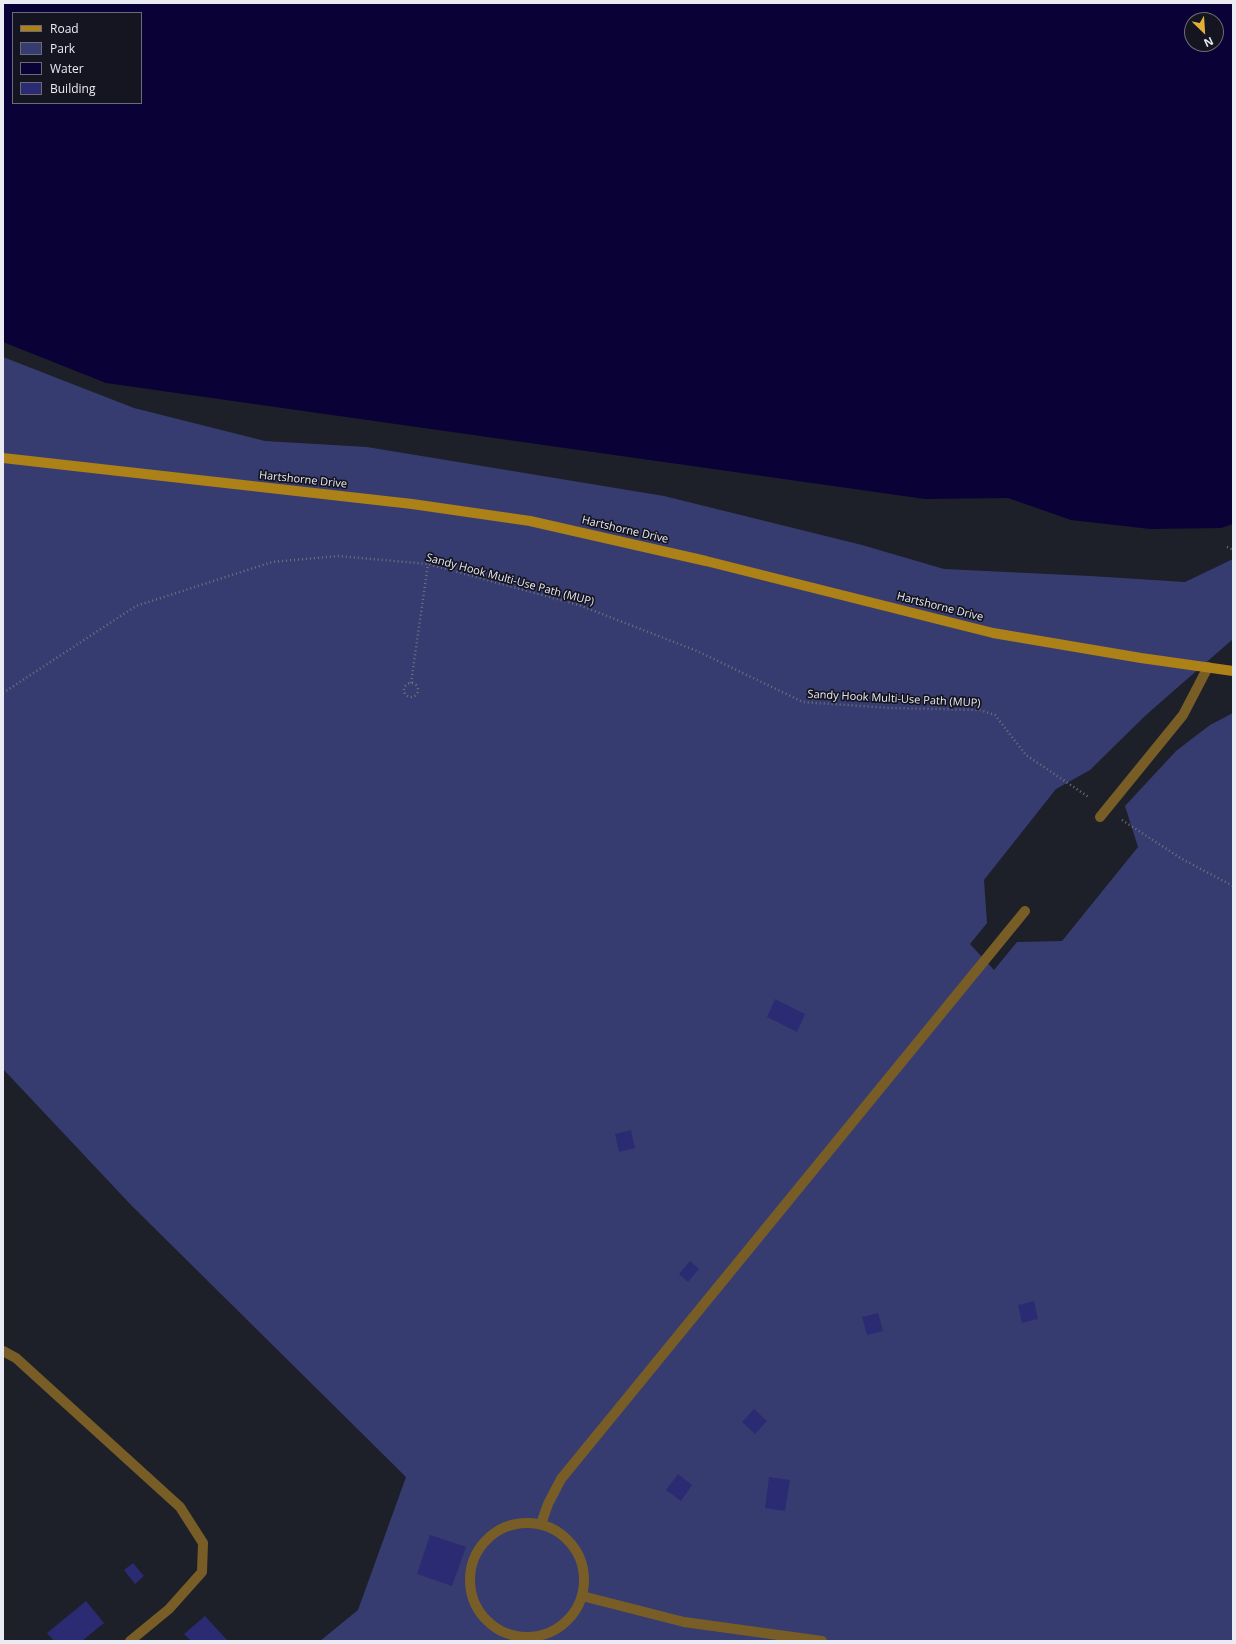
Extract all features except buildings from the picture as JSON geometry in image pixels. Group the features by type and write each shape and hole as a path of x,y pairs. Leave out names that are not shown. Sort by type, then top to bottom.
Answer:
{"main road":[{"name":"Hartshorne Drive","path":"3,458 412,504 530,521 706,560 993,633 1141,658 1233,670"}],"lane":[{"path":"1103,813 1183,715 1208,667"},
{"path":"541,1524 548,1504 560,1479 1025,911"},
{"path":"3,1351 16,1358 180,1507 203,1543 202,1572 169,1608 130,1641"},
{"path":"515,1524 541,1524 555,1530 568,1540 581,1561 584,1578 582,1596 576,1611 565,1623 552,1632 537,1637 519,1637 504,1633 492,1626 478,1612 470,1593 469,1578 471,1565 480,1547 492,1534 515,1524"},
{"path":"582,1596 684,1622 822,1641"}],"path":[{"path":"1228,547 1233,550"},
{"name":"Sandy Hook Multi-Use Path (MUP)","path":"3,693 136,606 272,562 338,556 428,564 579,605 697,651 803,702 890,708 980,710 995,715 1026,755 1103,813 1182,859 1233,886"},
{"path":"411,683 428,564"},
{"path":"411,683 416,685 418,692 415,696 410,697 405,694 404,689 407,684 411,683"}],"green space":[{"path":"3,357 134,408 265,441 367,447 664,496 862,545 944,569 1185,582 1233,559 1233,639 1146,715 1090,770 1056,789 984,880 987,923 970,944 994,970 1017,942 1062,941 1138,847 1125,806 1176,751 1210,725 1233,713 1233,1641 320,1641 358,1610 406,1477 131,1205 3,1069"}],"water":[{"path":"3,3 1233,3 1233,524 1221,528 1150,529 1071,520 1008,498 925,499 106,383 3,342"}]}
